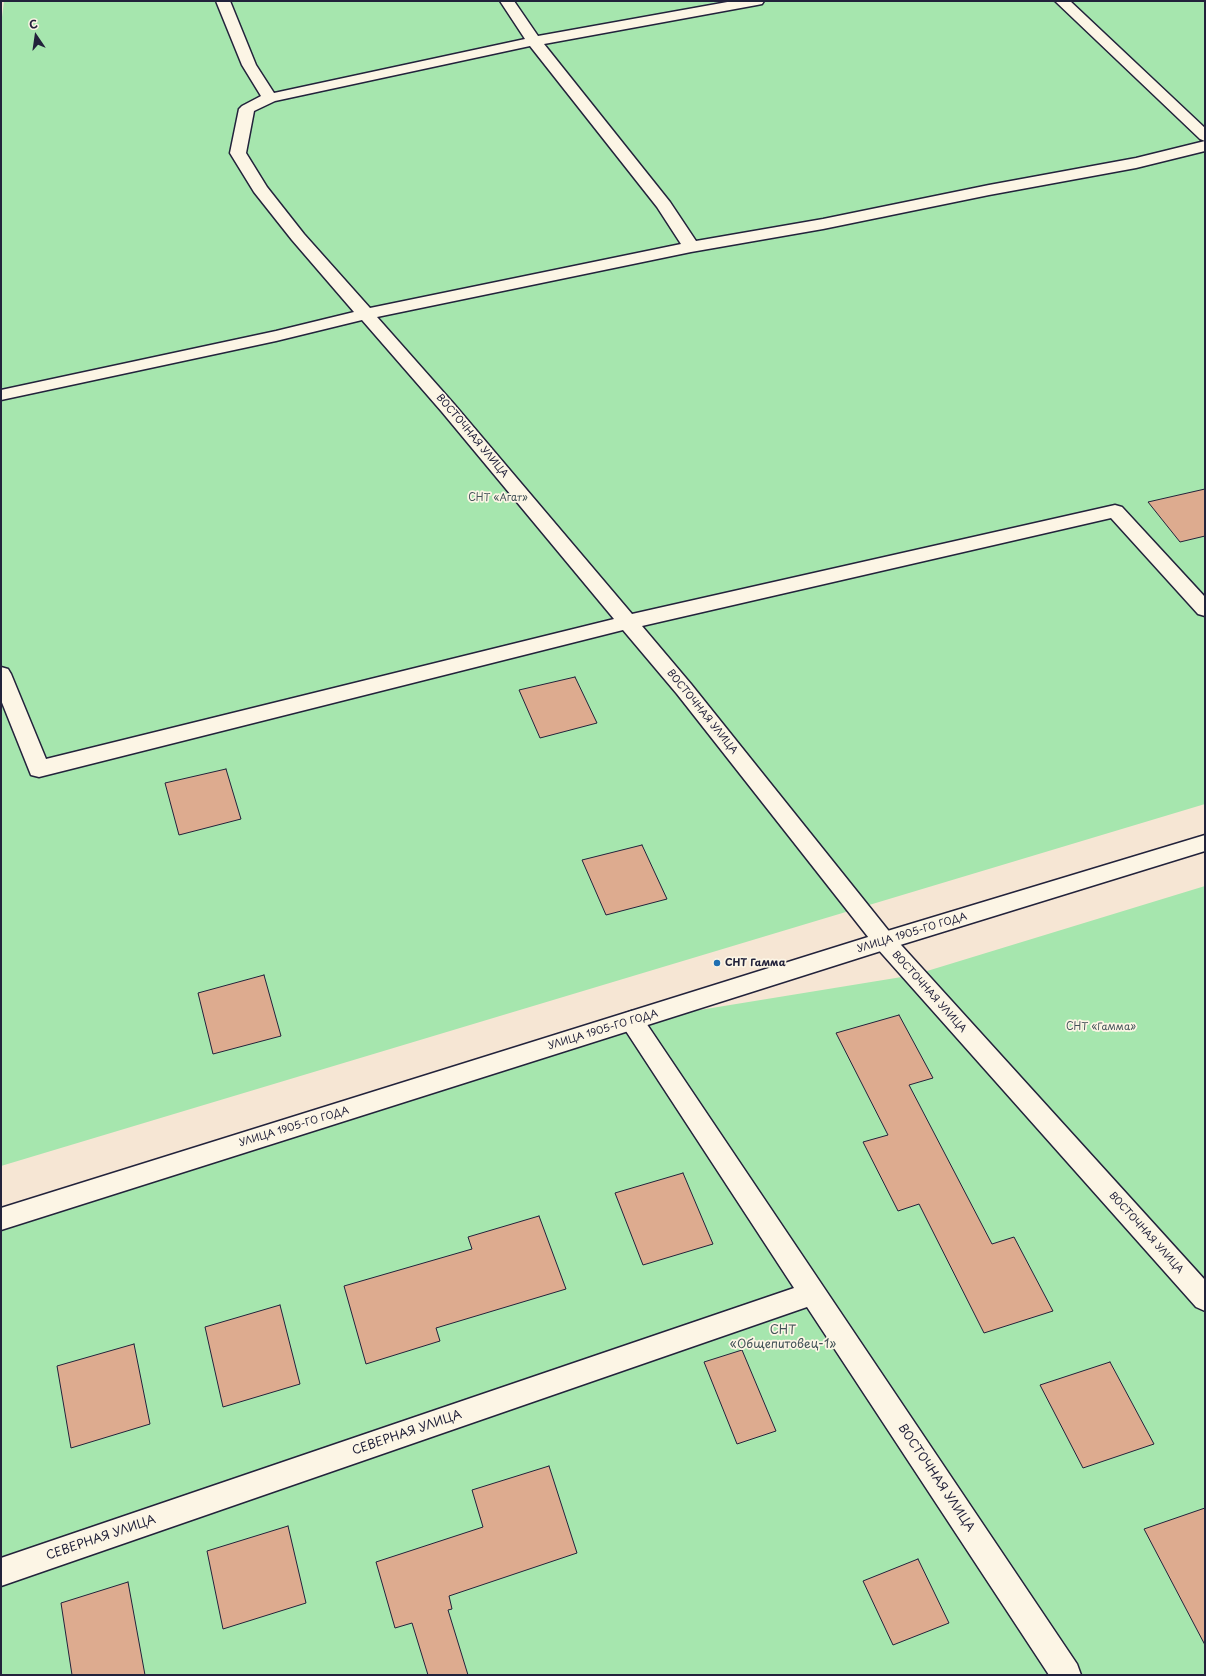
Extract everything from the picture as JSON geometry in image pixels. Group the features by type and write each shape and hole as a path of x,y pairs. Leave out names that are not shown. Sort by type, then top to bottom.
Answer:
{"street":[{"path":"223,1 249,65 270,98 534,41 758,1"},
{"path":"507,1 534,41 664,205 692,248"},
{"path":"1062,1 1205,136"},
{"name":"ВОСТОЧНАЯ УЛИЦА","path":"270,98 247,109 238,153 260,190 298,237 448,408 689,695 884,941 1205,1299"},
{"path":"1,395 276,336 366,314 692,248 1136,163 1205,146"},
{"path":"1,674 39,769 628,622 797,582 1014,535 1115,511 1205,609"},
{"name":"УЛИЦА 1905-ГО ГОДА","path":"1,1219 884,941 1205,843"},
{"name":"ВОСТОЧНАЯ УЛИЦА","path":"632,1021 1066,1675"},
{"name":"СЕВЕРНАЯ УЛИЦА","path":"1,1572 813,1293"}],"green space":[{"name":"СНТ «Агат»","path":"4,1 1205,1 1205,804 1,1166 1,25"},
{"name":"СНТ «Общепитовец-1»","path":"1205,886 1205,1675 1,1675 1,1220 632,1021 914,975"}],"building":[{"path":"1205,489 1205,536 1180,542 1148,502"},
{"path":"575,677 597,723 540,738 519,690"},
{"path":"226,769 241,819 179,835 165,783"},
{"path":"642,845 667,899 606,915 582,860"},
{"path":"264,975 281,1036 213,1054 198,993"},
{"path":"899,1015 933,1078 909,1085 992,1244 1014,1237 1053,1311 984,1333 919,1204 898,1211 863,1142 888,1135 836,1033"},
{"path":"683,1173 713,1244 643,1265 615,1193"},
{"path":"539,1216 566,1289 436,1328 440,1341 366,1364 344,1286 472,1249 468,1237"},
{"path":"280,1305 300,1384 223,1407 205,1327"},
{"path":"134,1344 150,1424 71,1448 57,1366"},
{"path":"742,1350 776,1431 737,1444 704,1362"},
{"path":"1110,1362 1154,1444 1083,1468 1040,1385"},
{"path":"549,1466 577,1553 449,1596 452,1609 448,1610 468,1675 428,1675 412,1623 395,1628 376,1562 483,1527 472,1490"},
{"path":"1205,1508 1205,1645 1144,1529"},
{"path":"288,1526 306,1603 223,1629 207,1551"},
{"path":"918,1559 949,1623 893,1645 863,1581"},
{"path":"128,1582 145,1675 72,1675 61,1603"}],"place":[{"name":"СНТ Гамма","path":"717,963"}],"park label":[{"name":"СНТ «Гамма»","path":"1101,1027"}]}
